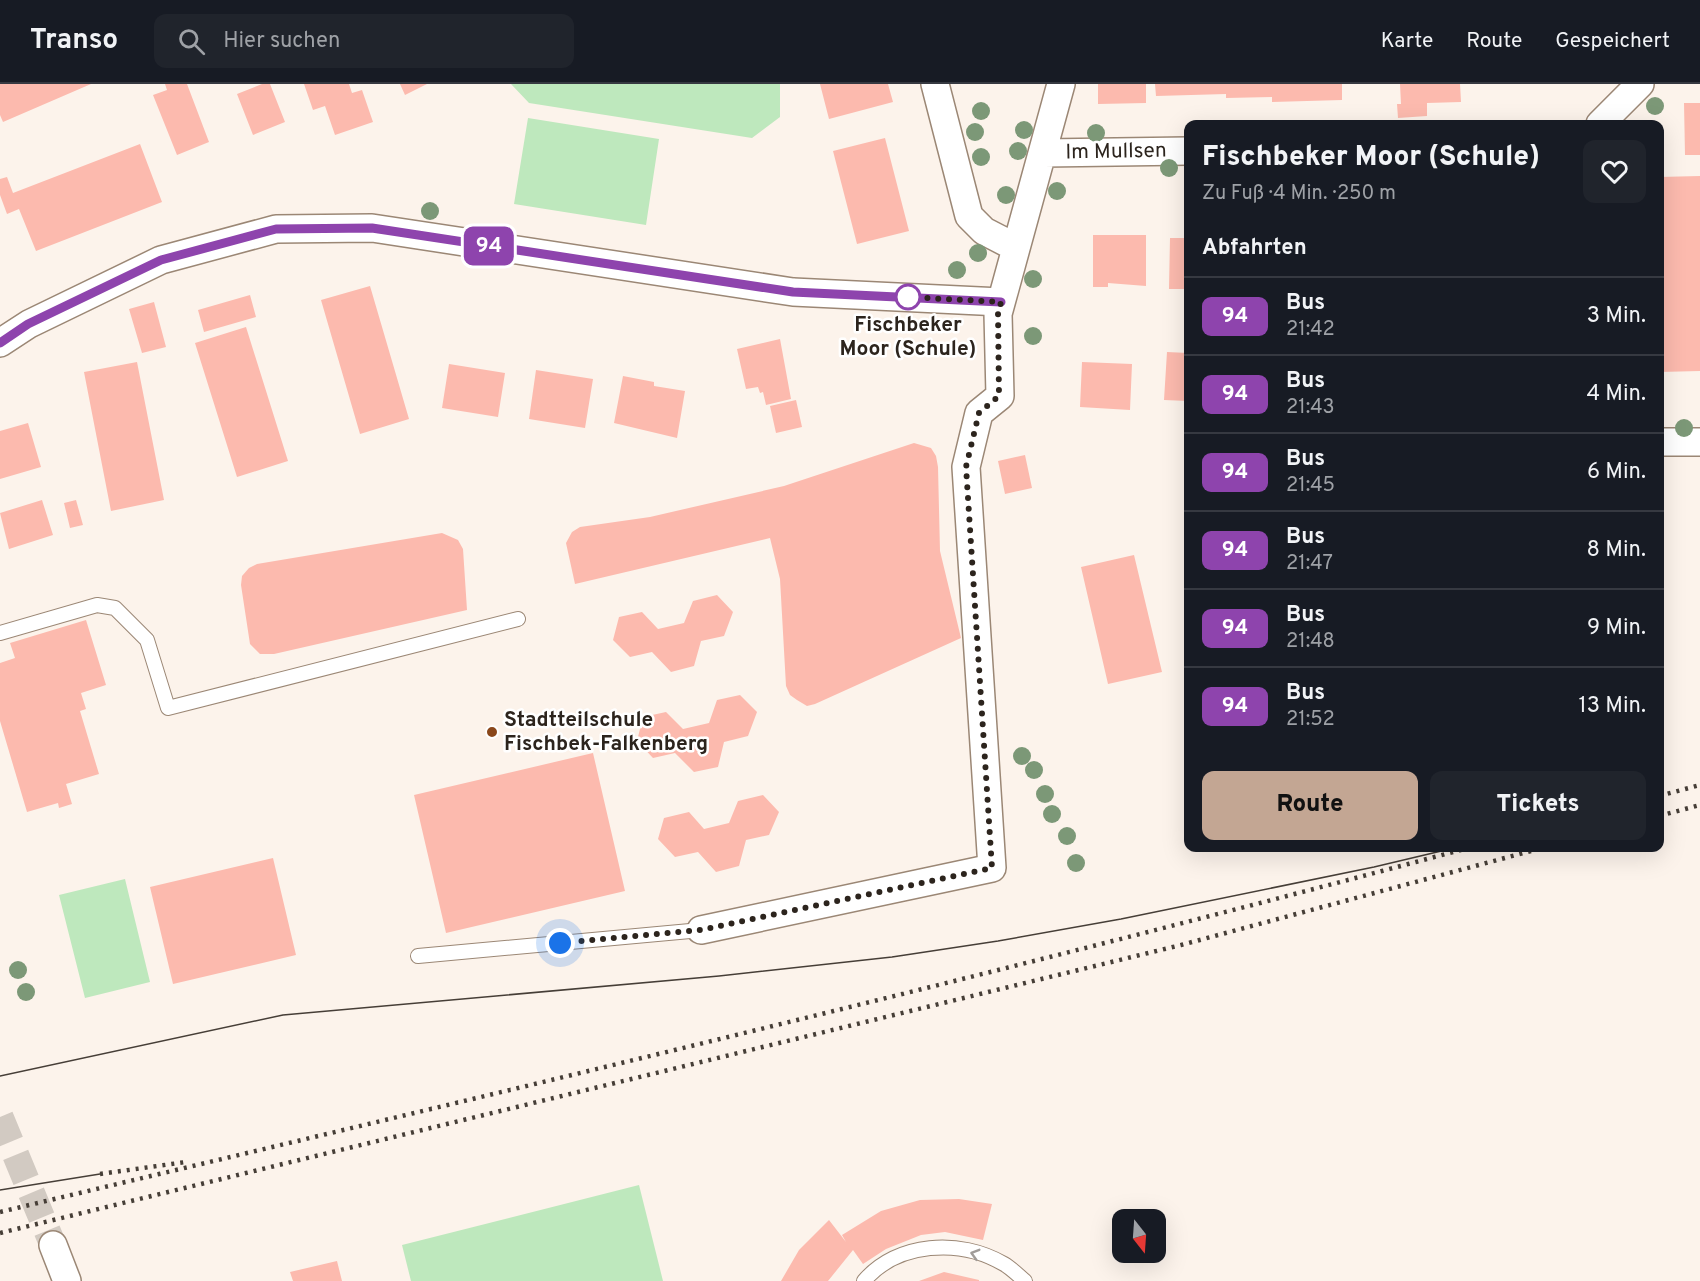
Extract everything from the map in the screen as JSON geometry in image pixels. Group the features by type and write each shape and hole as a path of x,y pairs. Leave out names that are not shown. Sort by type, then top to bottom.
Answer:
{"street":[{"path":"935,84 969,216 984,231 1015,247"},
{"path":"701,930 992,868 966,467 979,413 999,396 998,314 1015,247 1044,153 1061,84"},
{"path":"1604,120 1640,84"},
{"name":"Im Mullsen","path":"1044,153 1184,151"},
{"path":"0,343 28,324 161,260 276,229 372,228 793,292 1001,302"},
{"path":"1664,442 1700,442"},
{"path":"53,1245 67,1281"}],"lane":[{"path":"0,633 97,605 115,608 147,640 168,708 518,619"},
{"path":"418,957 701,930"},
{"path":"864,1281 875,1268 900,1254 936,1246 973,1253 1003,1263 1026,1281"}],"green space":[{"path":"511,84 780,84 780,117 752,138 529,103"},
{"path":"528,118 659,139 646,225 514,204"},
{"path":"125,879 150,982 85,998 59,895"},
{"path":"639,1185 663,1281 411,1281 402,1245"}],"building":[{"path":"0,84 91,84 3,122 0,115"},
{"path":"165,84 187,84 209,142 177,155 153,95 167,90"},
{"path":"262,84 270,84 285,122 253,135 237,94"},
{"path":"304,84 349,84 352,93 362,90 373,122 335,135 325,106 313,110"},
{"path":"400,84 427,84 405,95"},
{"path":"820,84 888,84 893,102 829,119"},
{"path":"1098,84 1146,84 1146,103 1098,104"},
{"path":"1155,84 1342,84 1342,100 1272,102 1272,97 1226,98 1226,94 1156,96"},
{"path":"1400,84 1460,84 1461,102 1427,103 1427,116 1398,118 1397,104 1401,104"},
{"path":"1684,103 1700,103 1700,155 1685,155"},
{"path":"885,138 909,231 857,244 833,151"},
{"path":"140,144 162,202 36,251 19,209 7,214 0,195 0,179 7,177 13,193"},
{"path":"1700,176 1700,371 1664,372 1664,177"},
{"path":"1093,235 1146,235 1146,286 1108,283 1108,287 1093,287"},
{"path":"1170,238 1184,238 1184,289 1169,289"},
{"path":"370,286 409,419 360,434 321,300"},
{"path":"250,295 256,317 204,332 198,310"},
{"path":"154,302 166,347 142,353 129,309"},
{"path":"246,327 288,461 237,477 195,343"},
{"path":"780,339 791,399 766,405 763,392 760,393 758,387 746,389 737,349"},
{"path":"1167,352 1184,353 1184,401 1164,400"},
{"path":"137,362 164,500 111,511 84,372"},
{"path":"1082,362 1132,364 1130,410 1080,407"},
{"path":"449,364 505,373 498,417 442,408"},
{"path":"536,370 593,379 585,428 529,419"},
{"path":"623,376 654,382 654,386 685,391 677,438 614,423"},
{"path":"796,400 802,427 776,433 770,406"},
{"path":"28,423 41,467 0,479 0,431"},
{"path":"914,443 931,448 936,456 940,551 961,638 815,704 807,706 797,700 790,695 786,686 780,579 770,538 575,584 566,543 572,532 580,527 650,517 784,486"},
{"path":"1025,455 1032,488 1005,494 998,461"},
{"path":"42,500 53,535 9,549 0,513"},
{"path":"76,500 83,525 70,528 64,503"},
{"path":"442,533 458,540 463,549 467,610 274,654 260,654 250,644 241,585 242,576 249,568 257,564"},
{"path":"1134,555 1162,672 1108,684 1081,567"},
{"path":"717,595 733,612 724,636 701,641 694,666 671,672 652,652 630,657 613,640 619,617 642,612 658,629 684,623 693,601"},
{"path":"86,620 106,685 81,693 86,709 80,711 99,774 66,784 72,804 59,808 58,803 27,812 0,721 0,663 15,658 10,643"},
{"path":"740,695 757,712 748,736 724,742 718,767 694,772 675,753 653,758 637,741 643,717 666,712 683,729 709,723 717,700"},
{"path":"593,753 625,891 446,933 414,795"},
{"path":"763,795 779,812 769,835 746,840 739,866 716,872 698,852 675,857 658,839 664,818 689,812 704,829 729,823 738,801"},
{"path":"273,858 296,955 173,984 150,887"},
{"path":"959,1199 992,1204 983,1240 945,1232 921,1235 886,1249 863,1264 853,1250 828,1281 781,1281 799,1250 829,1220 846,1242 842,1235 881,1211 920,1200"},
{"path":"337,1261 342,1281 293,1281 290,1272"},
{"path":"944,1272 979,1280 979,1281 919,1281"}],"tunnel":[{"path":"0,1117 53,1245"}],"tram line":[{"path":"0,1076 283,1015 719,976 892,957 998,941 1121,919 1437,852"},
{"path":"0,1190 100,1174"}],"railway":[{"path":"1664,795 1700,785"},
{"path":"1664,815 1700,805"},
{"path":"0,1212 919,990 1453,852"},
{"path":"0,1233 1181,945 1527,852"},
{"path":"100,1174 186,1162"}],"bus line":[{"name":"94","path":"0,343 28,324 161,260 276,229 372,228 793,292 1001,302"}],"place":[{"name":"Fischbeker Moor (Schule)","path":"908,297"},
{"name":"Stadtteilschule Fischbek-Falkenberg","path":"492,732"}],"route":[{"path":"560,943 701,930 992,868 966,467 979,413 999,396 998,314 1001,302 908,297"}]}
